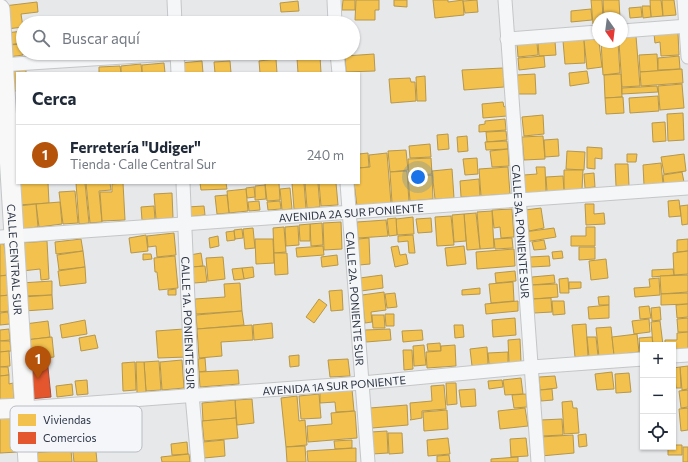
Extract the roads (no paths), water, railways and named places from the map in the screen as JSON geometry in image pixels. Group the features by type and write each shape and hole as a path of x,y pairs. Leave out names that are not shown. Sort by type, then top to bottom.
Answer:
{"street":[{"path":"174,0 175,16"},
{"path":"334,0 335,16"},
{"name":"CALLE 3A. PONIENTE SUR","path":"505,0 538,462"},
{"path":"684,0 688,57"},
{"name":"CALLE CENTRAL SUR","path":"0,9 7,237 24,406"},
{"path":"628,31 687,26"},
{"path":"507,39 592,32"},
{"path":"2,65 75,60"},
{"path":"177,60 178,72"},
{"path":"338,60 339,72"},
{"name":"CALLE 1A. PONIENTE SUR","path":"183,184 192,395 198,462"},
{"name":"CALLE 2A. PONIENTE SUR","path":"347,184 368,462"},
{"name":"AVENIDA 2A SUR PONIENTE","path":"7,237 688,188"},
{"path":"676,356 688,355"},
{"name":"AVENIDA 1A SUR PONIENTE","path":"50,406 362,383 532,367 640,359"},
{"path":"0,410 10,409"},
{"name":"CALLE CENTRAL SUR","path":"27,452 28,462"}],"place":[{"name":"Ferretería \"Udiger\"","path":"38,379"}]}
